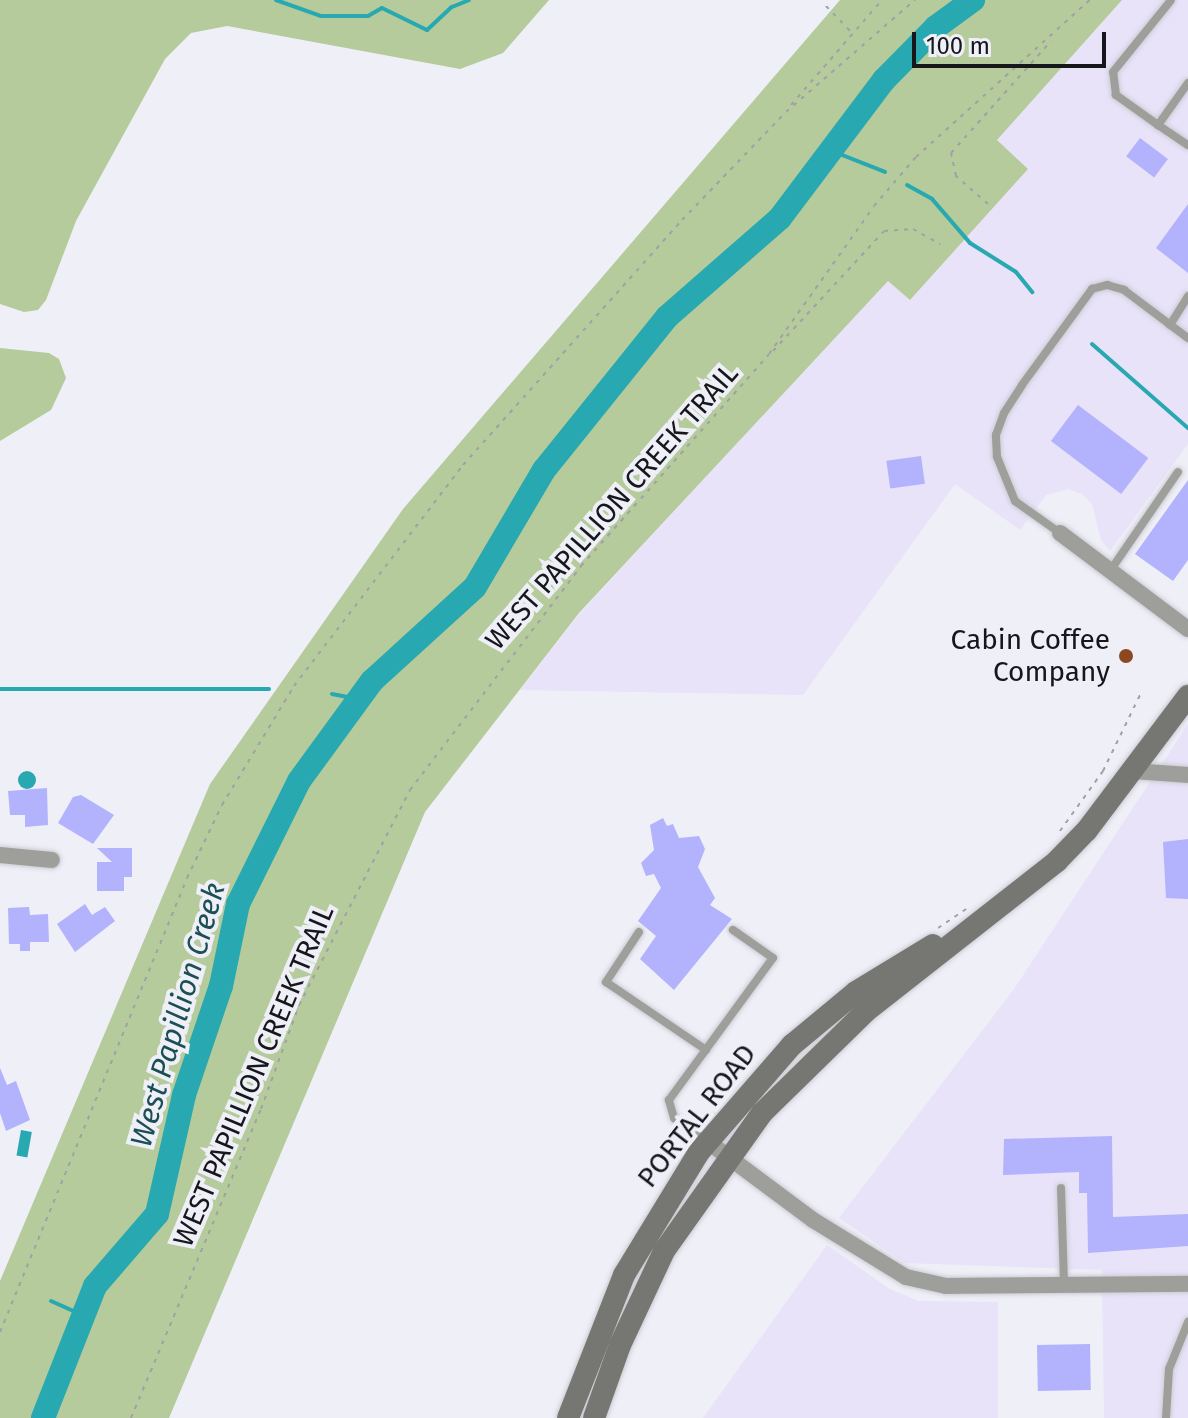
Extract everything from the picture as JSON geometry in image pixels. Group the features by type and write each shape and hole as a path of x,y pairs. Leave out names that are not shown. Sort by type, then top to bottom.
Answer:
{"main road":[{"name":"PORTAL ROAD","path":"594,1418 659,1262 727,1156 820,1053 967,930 1057,861 1134,771 1188,696"},
{"name":"PORTAL ROAD","path":"568,1418 624,1275 707,1141 759,1080 831,1011 913,954 967,930"}],"street":[{"path":"1060,533 1188,629"},
{"path":"1134,771 1188,775"},
{"path":"0,855 52,860"},
{"path":"707,1141 813,1220 906,1277 946,1286 1188,1284"}],"lane":[{"path":"1171,0 1113,72 1116,95 1188,145"},
{"path":"1158,125 1188,83"},
{"path":"1060,533 1015,501 1003,479 996,435 1004,413 1092,289 1107,285 1124,290 1188,338"},
{"path":"1170,325 1188,296"},
{"path":"1110,572 1178,472"},
{"path":"707,1141 674,1118 669,1100 773,958 733,930"},
{"path":"639,932 606,982 706,1050"},
{"path":"1061,1188 1064,1284"},
{"path":"1166,1418 1169,1369 1188,1322"}],"path":[{"path":"0,1332 187,878 222,805 285,699 463,465 786,112 882,0"},
{"path":"786,112 915,0"},
{"name":"WEST PAPILLION CREEK TRAIL","path":"134,1417 299,1005 410,790 581,566 769,354 874,206 916,157 1057,34 1090,0"},
{"path":"826,6 852,33"},
{"path":"988,204 956,176 951,153 1057,34"},
{"path":"769,354 884,231 913,229 940,244"},
{"path":"1057,834 1103,771 1141,693"},
{"path":"927,933 973,903"}],"shaded area":[{"path":"1122,0 1188,0 1188,444 1110,551 1101,540 1092,504 1082,494 1069,489 1046,495 1020,530 955,484 803,695 520,690 579,614 888,280 910,299 1027,169 997,140"},
{"path":"1188,724 1188,1418 1104,1418 1102,1270 905,1263 839,1218 1014,989"},
{"path":"827,1245 890,1289 919,1301 998,1302 998,1418 703,1418"}],"green space":[{"path":"0,0 549,0 503,53 460,69 227,26 191,33 165,59 76,221 46,300 38,310 24,312 0,304"},
{"path":"840,0 1122,0 997,140 1028,169 910,300 888,281 579,613 425,812 169,1418 0,1418 0,1281 210,784 403,509"},
{"path":"0,348 49,353 59,359 66,378 51,410 0,441"}],"water":[{"path":"23,771 31,771 36,780 34,787 23,789 18,784 18,776"},
{"path":"21,1130 32,1132 27,1158 16,1156"}],"building":[{"path":"1140,138 1168,159 1154,177 1126,156"},
{"path":"1188,204 1188,273 1156,248"},
{"path":"1078,405 1148,458 1121,494 1051,441"},
{"path":"921,456 925,484 890,489 886,461"},
{"path":"1188,480 1188,560 1173,581 1135,554"},
{"path":"47,788 48,825 25,827 25,815 10,815 8,791"},
{"path":"81,795 114,815 93,844 58,823 73,797"},
{"path":"663,818 667,826 673,824 679,838 699,836 705,849 698,867 715,898 710,905 732,919 674,990 640,959 656,936 638,921 661,888 654,874 646,876 641,863 654,850 650,825"},
{"path":"1188,839 1188,899 1166,898 1163,842"},
{"path":"97,848 132,848 132,877 124,877 124,891 97,891 97,862 112,862"},
{"path":"85,904 92,915 105,907 115,921 75,952 57,924"},
{"path":"29,907 30,915 48,914 49,942 30,942 30,951 20,951 20,944 9,944 8,908"},
{"path":"0,1068 7,1085 16,1081 30,1120 6,1131 0,1113"},
{"path":"1112,1136 1113,1217 1188,1214 1188,1246 1088,1253 1087,1193 1079,1193 1079,1172 1003,1175 1004,1139"},
{"path":"1090,1344 1091,1390 1038,1391 1037,1345"}],"waterway":[{"path":"276,0 321,16 368,16 382,8 427,30 452,7 469,0"},
{"name":"West Papillion Creek","path":"961,0 963,7"},
{"name":"West Papillion Creek","path":"43,1418 95,1286 157,1214 184,1095 221,986 238,904 299,781 372,681 475,587 544,470 667,317 780,218 884,80 936,27 973,0"},
{"path":"832,151 885,172"},
{"path":"907,185 932,199 970,243 1016,272 1032,292"},
{"path":"1092,344 1188,428"},
{"path":"0,689 269,689"},
{"path":"332,694 357,699"},
{"path":"51,1301 82,1315"}],"place":[{"name":"Cabin Coffee Company","path":"1126,656"}]}
